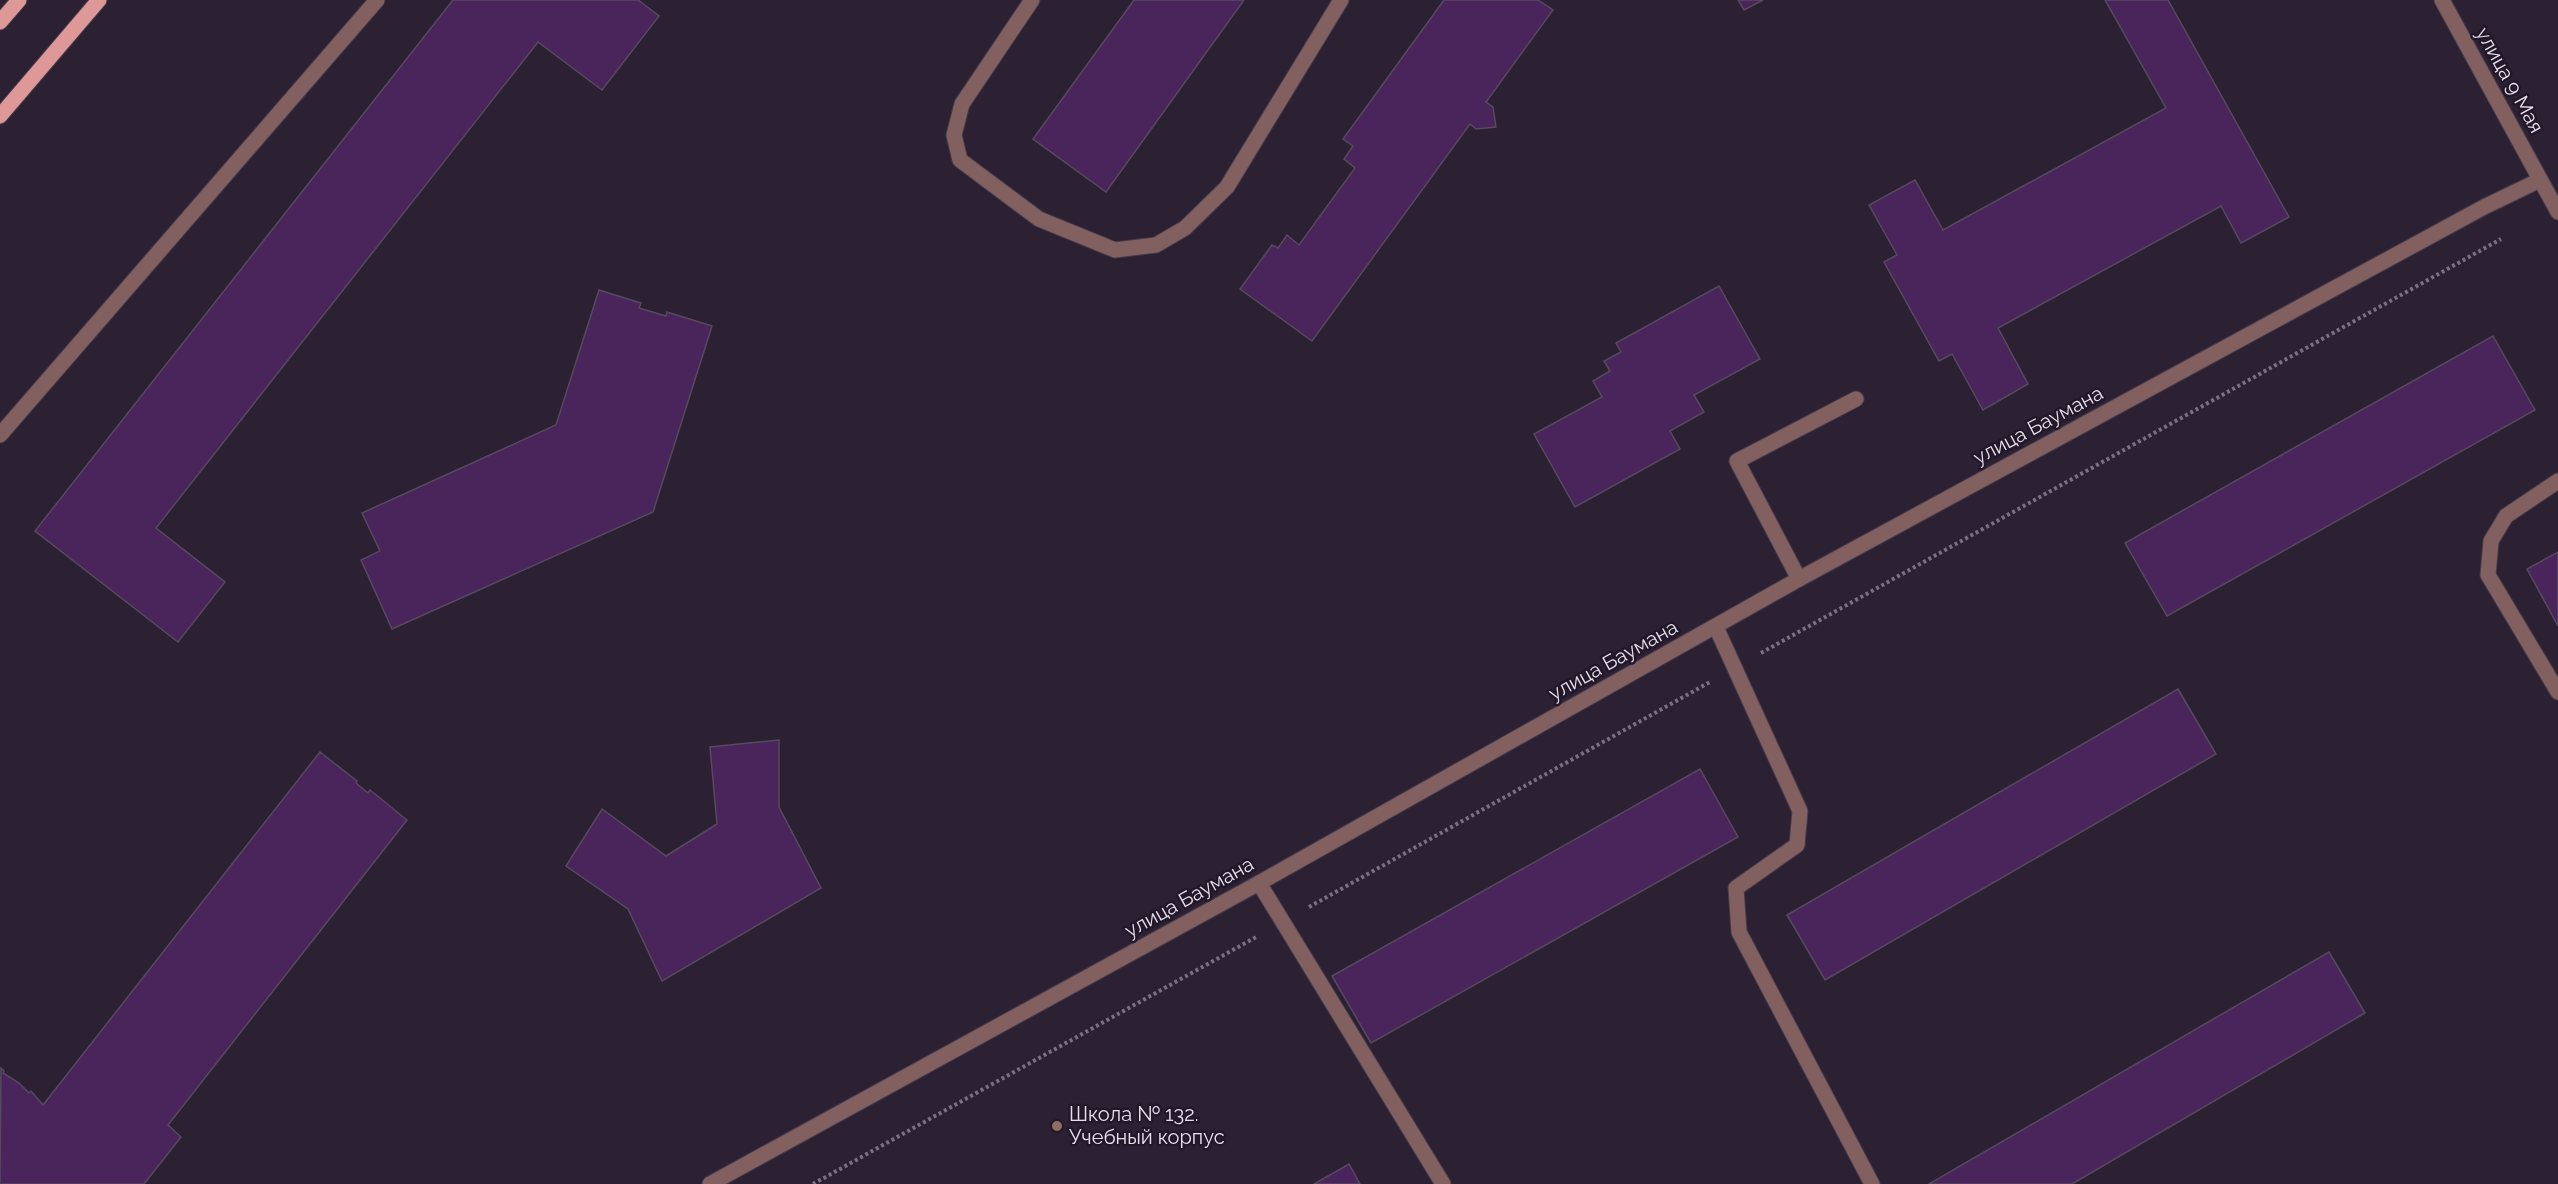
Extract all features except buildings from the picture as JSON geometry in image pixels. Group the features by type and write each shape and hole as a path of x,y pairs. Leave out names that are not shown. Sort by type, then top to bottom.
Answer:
{"main road":[{"path":"0,22 19,0"},
{"path":"0,116 99,0"}],"street":[{"path":"0,435 377,0"},
{"path":"1032,0 962,104 954,135 960,160 1039,219 1115,250 1156,245 1185,228 1227,187 1341,0"},
{"name":"улица 9 Мая","path":"2442,0 2558,212"},
{"name":"улица Баумана","path":"710,1184 1259,882 1799,579 2473,213 2540,180"},
{"path":"1799,579 1737,461 1856,399"},
{"path":"2558,481 2506,516 2491,541 2488,575 2558,692"},
{"path":"1716,627 1800,811 1797,845 1736,888 1738,932 1872,1184"},
{"path":"1259,882 1443,1184"}],"path":[{"path":"813,1184 2501,239"}],"place":[{"name":"Школа № 132. Учебный корпус","path":"1057,1126"}]}
